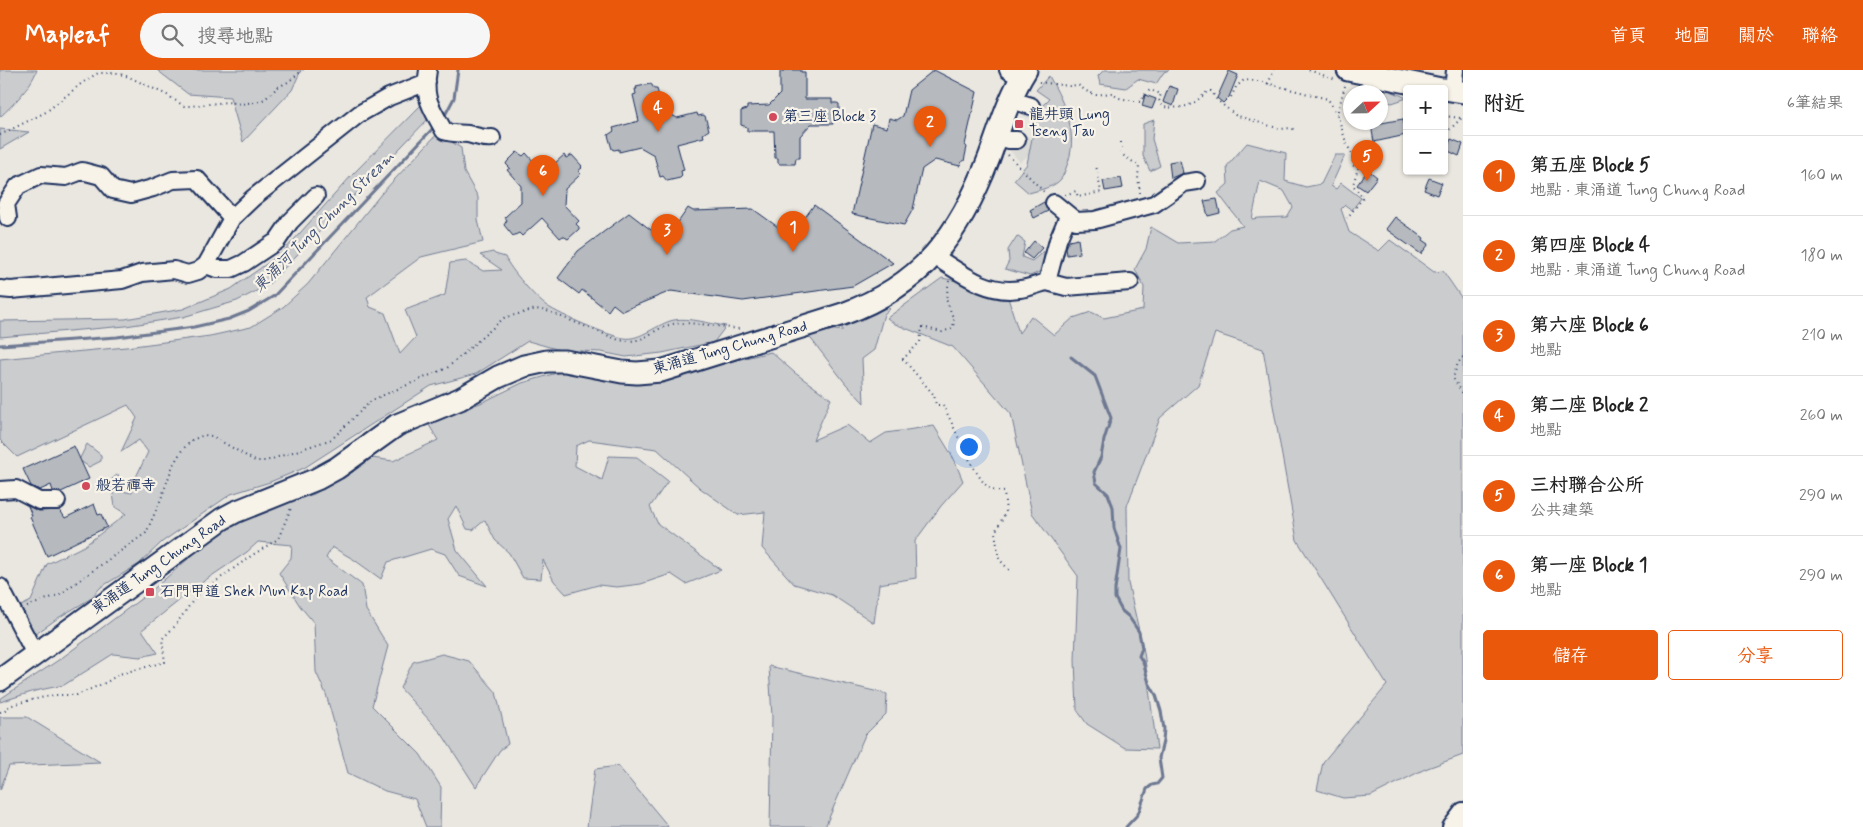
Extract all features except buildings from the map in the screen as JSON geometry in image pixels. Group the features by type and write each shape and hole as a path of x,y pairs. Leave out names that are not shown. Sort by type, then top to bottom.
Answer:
{"main road":[{"name":"東涌道 Tung Chung Road","path":"0,680 235,512 299,487 337,468 397,424 460,399 524,366 556,360 630,372 654,372 669,369 858,308 880,298 903,284 934,256 954,231 1007,137 1010,100 1023,75"},
{"path":"1347,76 1451,86"}],"street":[{"path":"428,76 427,99 444,131 454,134 470,134 481,139 492,138"},
{"path":"0,289 11,290 122,280 142,273 174,270 188,274 198,271 206,265 232,218 253,198 359,114 428,76"},
{"path":"1010,100 1031,106"},
{"path":"8,218 6,204 18,186 41,174 66,177 82,171 101,176 113,190 129,201 173,180 197,179 232,218"},
{"path":"1054,203 1076,221 1095,220 1154,204 1184,183 1197,181"},
{"path":"206,265 218,269 231,269 244,264 277,241 290,222 316,196"},
{"path":"1047,282 1058,240 1068,216"},
{"path":"934,256 971,280 996,289 1019,290 1047,282 1066,287 1130,282"},
{"path":"0,490 16,489 39,501 57,501"},
{"path":"0,587 35,654"}],"path":[{"path":"0,135 46,112 82,83 98,73 111,72 129,77 167,95 184,106 190,106 228,102 242,104 260,101 303,70"},
{"path":"1268,84 1274,70"},
{"path":"1023,75 1069,86 1078,85 1096,95 1111,93 1119,98 1140,102 1150,90 1161,94 1159,100 1163,107 1173,108 1187,107 1195,104 1208,91 1211,91 1217,100 1235,115 1280,129 1290,128 1296,130"},
{"path":"1337,114 1347,76"},
{"path":"1232,97 1236,87 1244,80 1328,99 1337,114 1347,145 1354,157 1352,165 1358,168 1353,186 1363,198 1347,218"},
{"path":"1448,116 1462,118"},
{"path":"1448,132 1462,118"},
{"path":"1120,142 1121,154 1139,166 1138,178 1144,207"},
{"path":"1008,154 1054,203 1056,199 1073,191 1076,191 1078,197 1102,192 1096,165"},
{"path":"946,276 950,282 946,299 954,320 953,328 942,332 922,327 920,342 903,359 934,395 936,405 944,405 972,464 984,482 990,489 1004,492 1006,512 995,532 999,559 1011,572"},
{"path":"1463,357 1458,363 1453,378 1463,394"},
{"path":"0,712 6,711 9,706 27,701 54,695 77,694 107,682 119,674 165,662 162,639 174,627 197,595 250,556 278,539 299,487"}],"shaded area":[{"path":"0,70 37,70 26,89 0,117"},
{"path":"157,70 301,70 292,90 243,142 230,97 188,94"},
{"path":"1104,70 1169,70 1164,72 1156,84 1138,79 1126,88 1100,84 1098,76"},
{"path":"1049,76 1069,121 1072,144 1070,156 1064,174 1058,182 1029,193 1014,180 1027,164 1033,133 1034,114 1049,99 1036,90"},
{"path":"1388,90 1403,96 1403,99 1392,103 1388,102"},
{"path":"1028,94 1046,105 1042,126 1023,115"},
{"path":"422,104 429,118 268,285 237,301 183,317 126,326 0,337 0,321 125,319 183,309 231,289 283,252 352,175"},
{"path":"1154,120 1152,139 1160,166 1150,171 1143,156 1143,124"},
{"path":"1019,128 1039,147 1020,162 1007,147"},
{"path":"0,129 29,132 0,149"},
{"path":"438,133 461,148 464,172 478,197 478,220 483,242 421,257 367,297 370,307 385,313 400,354 416,337 405,310 445,295 450,263 466,261 483,271 502,270 480,255 493,252 505,257 512,269 536,297 547,306 573,320 607,333 624,338 636,337 668,322 680,319 726,326 714,342 662,353 626,357 601,352 560,350 528,341 476,374 431,386 304,468 270,482 231,494 162,542 139,564 101,587 90,599 33,636 17,608 31,601 47,564 84,546 126,514 115,507 111,480 118,474 122,491 132,493 136,477 148,452 139,440 121,452 137,418 128,405 17,457 0,440 0,359 126,347 210,336 251,327 283,307 308,284 381,194"},
{"path":"1247,143 1286,153 1285,181 1306,187 1321,184 1335,155 1345,155 1331,186 1336,189 1341,183 1361,198 1352,210 1345,205 1341,209 1349,232 1379,251 1390,240 1434,272 1443,271 1463,300 1463,755 1425,769 1371,796 1343,798 1317,790 1323,762 1387,685 1297,540 1263,349 1215,333 1198,385 1160,418 1127,506 1128,583 1144,652 1157,749 1125,748 1087,724 1077,710 1075,660 1078,576 1032,513 1011,414 953,347 895,324 887,318 942,278 972,284 1004,285 1019,333 1031,316 1054,335 1073,318 1091,312 1104,318 1143,310 1144,287 1135,269 1146,249 1151,227 1178,243 1215,241 1230,229 1243,226 1218,193 1228,184 1227,166","holes":["1260,181 1284,191 1293,207 1287,217 1252,219"]},
{"path":"1017,236 1025,242 1022,257 1032,261 1044,251 1044,270 1030,276 1005,269 1009,261 1008,250"},
{"path":"882,304 890,309 884,314 874,350 862,359 864,403 846,384 808,335 815,327 842,331 842,319"},
{"path":"771,352 795,373 831,399 813,440 847,425 870,443 886,433 934,426 953,457 963,481 941,506 915,541 916,578 879,584 874,623 832,595 794,584 762,548 765,512 738,515 700,488 657,449 589,440 576,446 575,466 602,480 609,456 637,457 668,481 650,507 658,524 721,570 686,584 671,574 641,584 617,587 598,585 566,594 554,581 543,560 541,579 523,578 509,553 495,540 485,520 473,530 467,529 456,506 448,519 457,550 487,586 459,576 445,554 431,549 388,562 381,579 332,547 326,558 362,585 366,610 388,646 372,706 420,754 441,787 440,827 426,827 415,799 385,791 348,773 326,694 316,672 314,623 300,606 279,573 291,558 292,545 258,542 247,552 204,581 142,630 158,653 140,657 113,654 64,685 35,691 0,702 0,699 63,657 150,592 227,525 263,510 314,494 353,472 365,457 393,461 438,440 429,425 437,419 483,402 522,383 567,370 663,377"},
{"path":"87,444 101,455 101,461 89,467 79,460"},
{"path":"442,654 469,661 496,692 508,744 500,750 476,787 442,734 400,688 413,662"},
{"path":"769,666 887,694 886,714 865,735 825,827 770,827 772,717"},
{"path":"0,717 27,717 100,762 9,766 0,790"},
{"path":"618,766 668,827 587,827 595,769"}],"waterway":[{"path":"444,117 454,98 458,70"},
{"name":"東涌河 Tung Chung Stream","path":"0,345 117,337 194,327 229,319 249,311 274,296 436,125"},
{"path":"1071,357 1095,376 1111,418 1101,457 1094,472 1096,483 1108,494 1113,507 1114,528 1121,549 1115,598 1122,611 1129,617 1139,632 1142,648 1139,656 1143,662 1149,683 1156,695 1164,729 1159,758 1162,778 1157,784 1147,789 1138,814 1126,827"}],"place":[{"name":"第三座 Block 3","path":"773,117"},
{"name":"龍井頭 Lung Tseng Tau","path":"1019,124"},
{"name":"第二座 Block 2","path":"658,132"},
{"name":"第四座 Block 4","path":"930,147"},
{"name":"三村聯合公所","path":"1367,181"},
{"name":"第一座 Block 1","path":"543,196"},
{"name":"第五座 Block 5","path":"793,252"},
{"name":"第六座 Block 6","path":"667,255"},
{"name":"般若禪寺","path":"86,486"},
{"name":"石門甲道 Shek Mun Kap Road","path":"150,592"}]}
